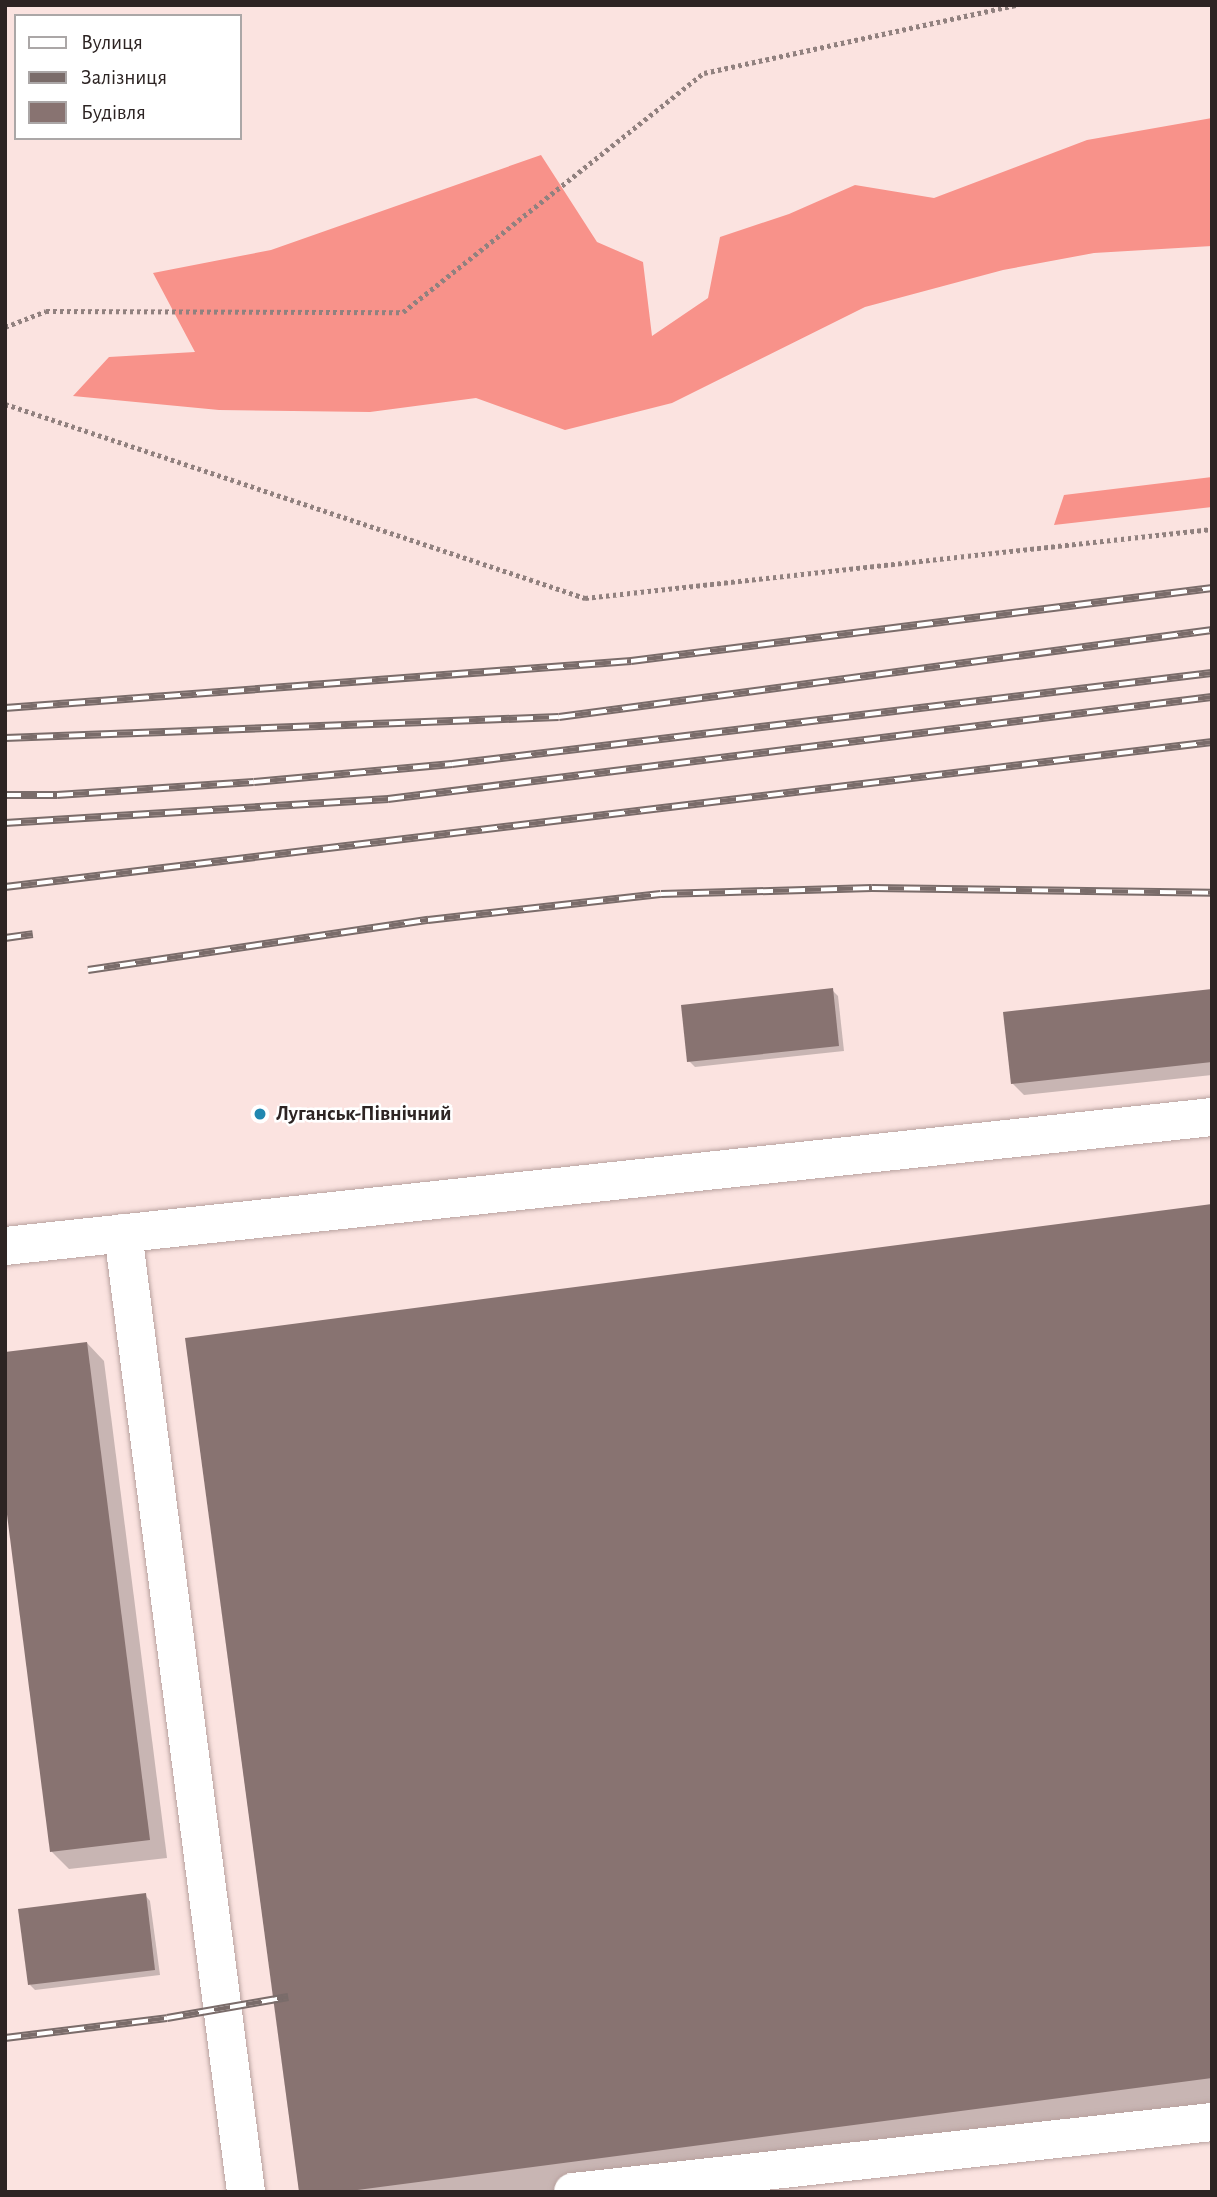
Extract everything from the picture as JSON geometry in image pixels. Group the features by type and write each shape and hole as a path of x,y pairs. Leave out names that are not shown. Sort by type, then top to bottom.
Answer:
{"lane":[{"path":"5,1246 1212,1117"},
{"path":"122,1233 246,2192"},
{"path":"573,2192 1212,2122"}],"path":[{"path":"5,327 46,310 403,312 704,73 1016,5"},
{"path":"5,404 585,598 1212,529"}],"shaded area":[{"path":"1212,118 1212,246 1094,253 1003,270 865,307 672,403 565,430 476,398 370,412 219,410 73,396 109,357 195,352 153,273 271,250 541,155 597,242 643,262 652,336 708,298 720,237 789,214 855,185 934,198 1087,140"},
{"path":"1212,477 1212,507 1054,525 1064,495"}],"building":[{"path":"833,988 839,1046 687,1062 681,1005"},
{"path":"1212,989 1212,1062 1011,1084 1003,1012"},
{"path":"1212,1204 1212,2078 342,2192 299,2192 185,1338"},
{"path":"87,1342 150,1840 50,1852 5,1499 5,1352"},
{"path":"146,1893 155,1970 28,1985 18,1909"}],"railway":[{"path":"5,708 631,661 1212,588"},
{"path":"5,738 559,717 1212,630"},
{"path":"5,795 57,795 254,782 452,764 1212,673"},
{"path":"5,823 388,799 1212,697"},
{"path":"5,887 1212,742"},
{"path":"88,970 428,920 661,894 872,888 1212,893"},
{"path":"5,938 33,934"},
{"path":"5,2038 167,2018 288,1997"}],"place":[{"name":"Луганськ-Північний","path":"260,1114"}]}
